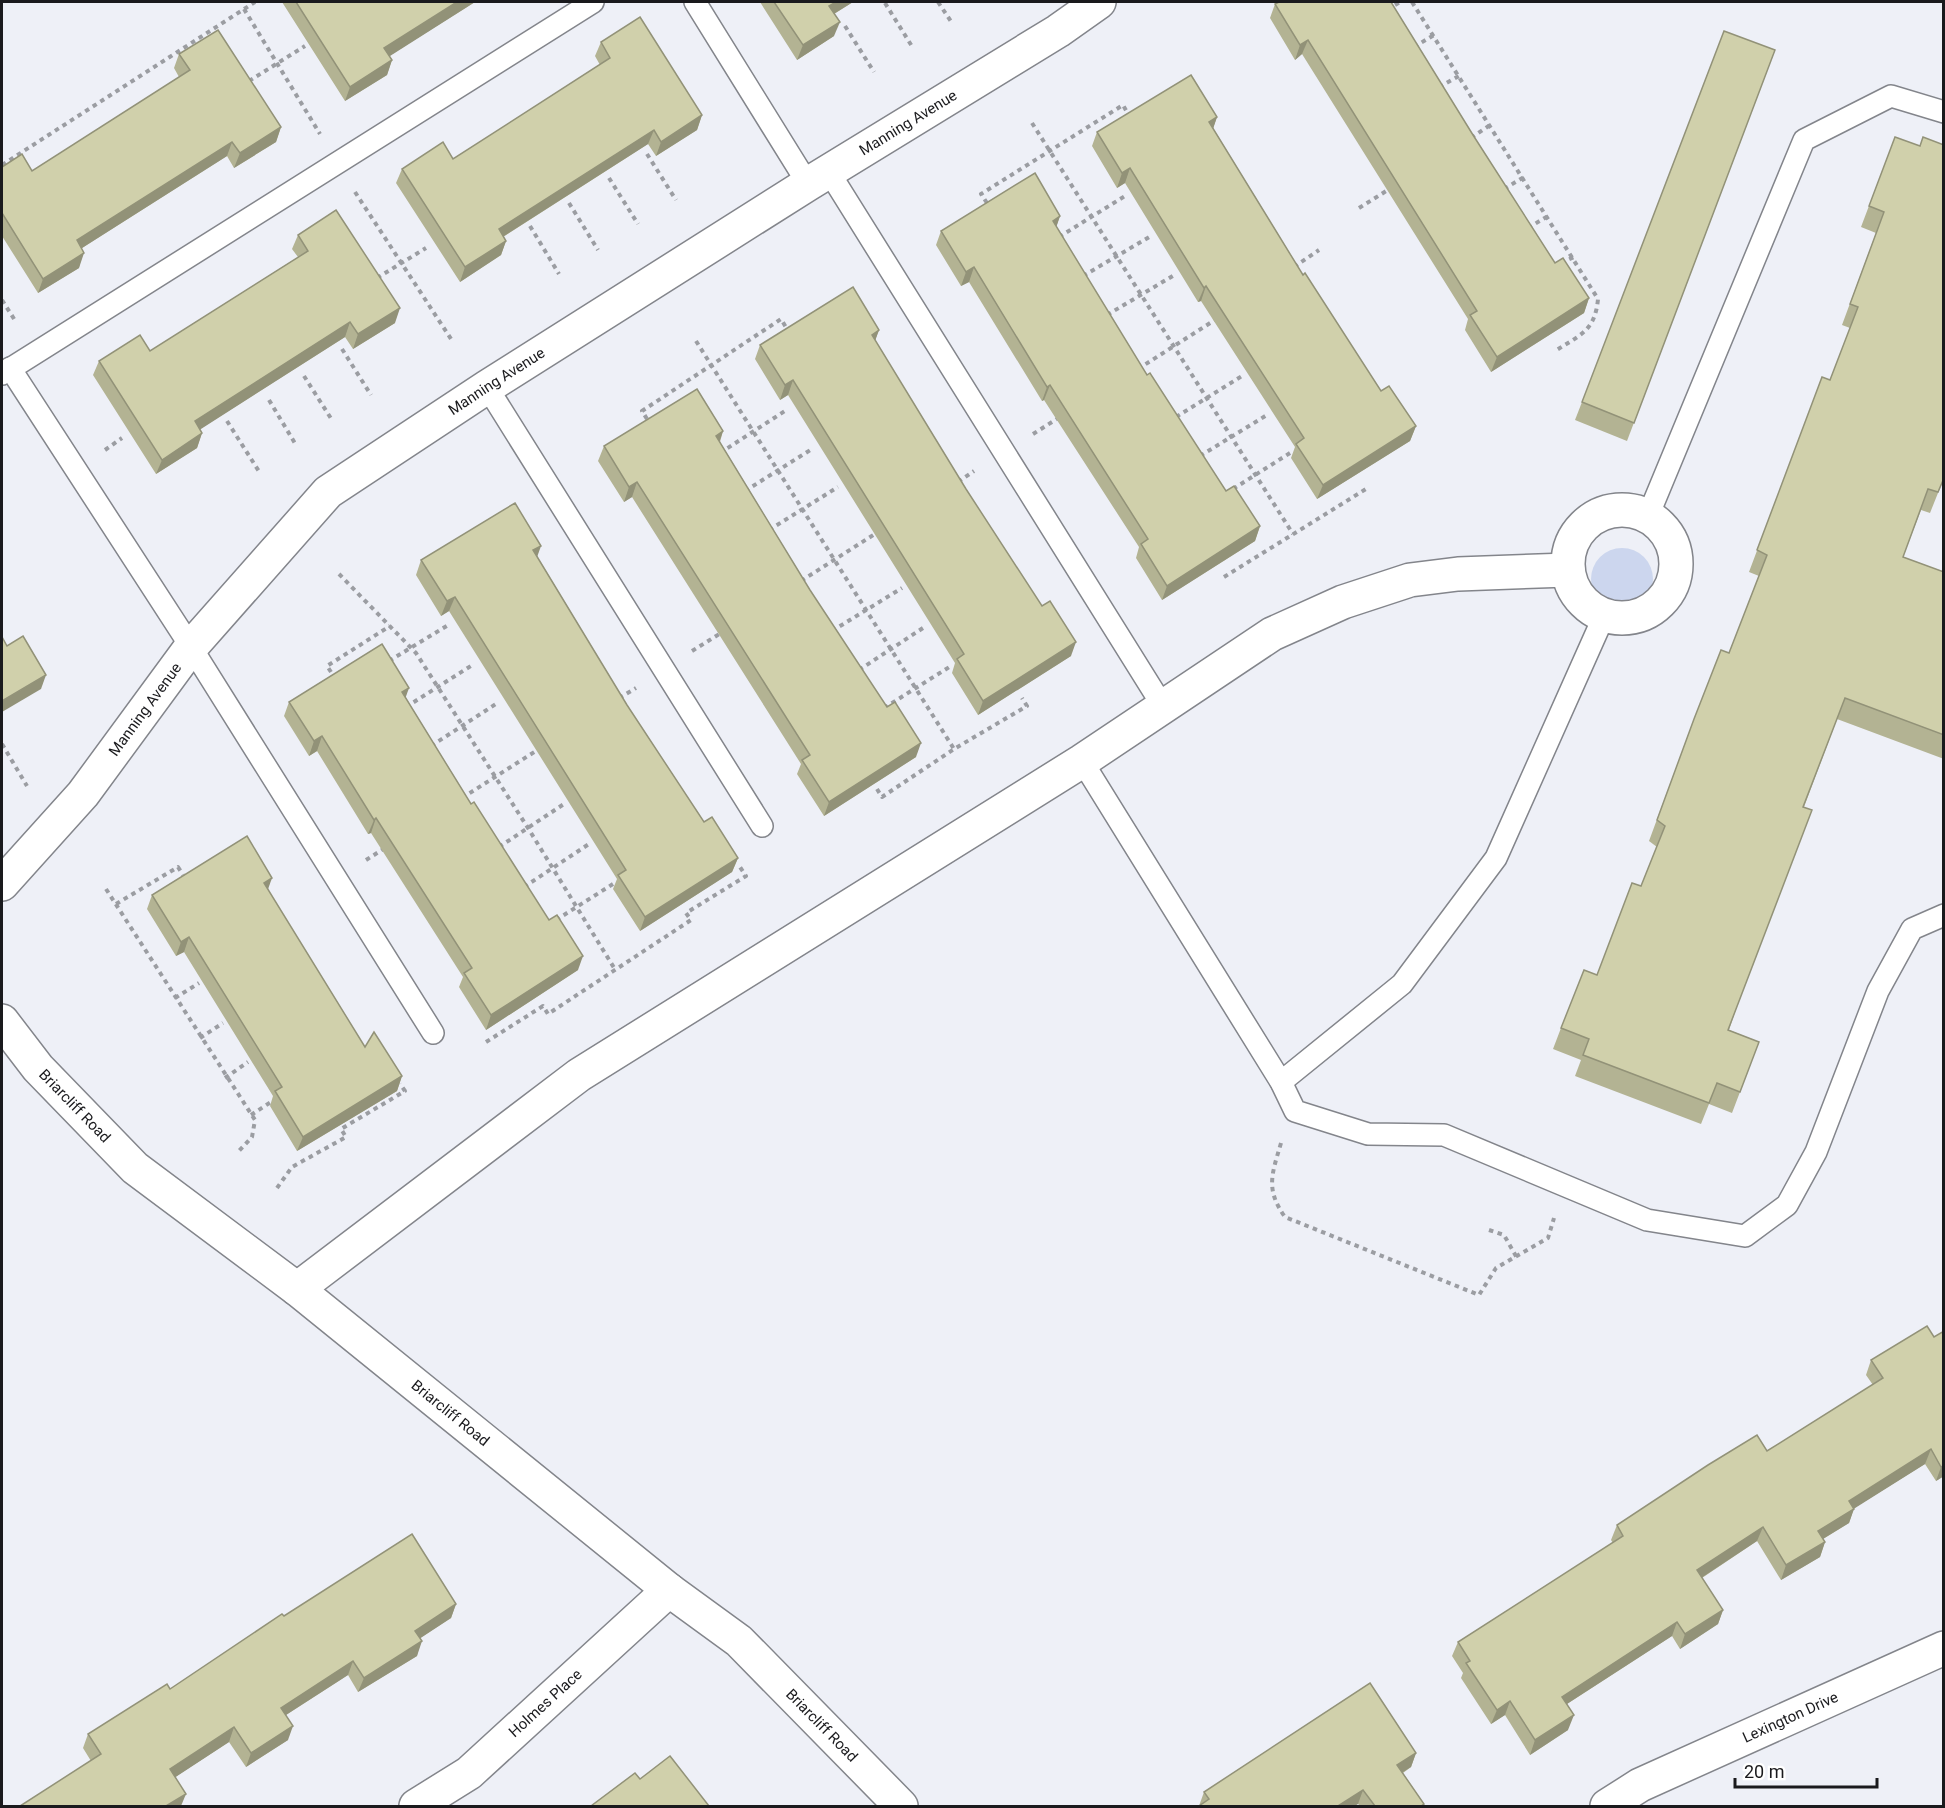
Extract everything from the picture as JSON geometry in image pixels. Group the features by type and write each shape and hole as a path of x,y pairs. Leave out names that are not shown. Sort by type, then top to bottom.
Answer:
{"street":[{"name":"Manning Avenue","path":"2,884 83,794 191,646 328,492 487,387 818,178 1058,31 1099,2"},
{"path":"1619,510 1648,516 1665,530 1674,546 1677,563 1673,585 1660,604 1642,616 1620,619 1604,616 1581,600 1574,591 1568,570 1571,547 1583,526 1592,519 1619,510"},
{"path":"297,1289 579,1075 1082,761 1272,634 1343,602 1410,580 1458,574 1568,570"},
{"name":"Briarcliff Road","path":"2,1021 38,1068 135,1168 297,1289 669,1590 739,1641 901,1806"},
{"name":"Holmes Place","path":"416,1806 469,1773 669,1590"},
{"name":"Lexington Drive","path":"1607,1806 1646,1796 1944,1648"}],"lane":[{"path":"433,1033 191,646 6,371 593,2"},
{"path":"695,2 818,178 1164,708"},
{"path":"1648,516 1804,140 1892,96 1944,112"},
{"path":"487,387 762,826"},
{"path":"1281,1082 1402,984 1496,858 1604,616"},
{"path":"1082,761 1281,1082 1296,1111 1368,1134 1444,1135 1647,1220 1745,1236 1787,1205 1816,1152 1878,991 1912,929 1944,915"}],"path":[{"path":"2,165 255,2"},
{"path":"938,2 952,23"},
{"path":"1395,5 1400,2"},
{"path":"1412,2 1598,298 1596,313 1590,328 1555,351"},
{"path":"885,3 913,48"},
{"path":"244,9 324,141"},
{"path":"845,26 874,72"},
{"path":"1411,49 1434,35"},
{"path":"249,81 305,46"},
{"path":"1438,88 1459,75"},
{"path":"987,203 981,194 1049,151 1123,105 1128,114"},
{"path":"1032,123 1293,534"},
{"path":"1470,138 1490,125"},
{"path":"647,154 676,200"},
{"path":"1503,189 1524,177"},
{"path":"609,178 638,224"},
{"path":"1359,208 1400,183"},
{"path":"353,188 453,342"},
{"path":"1058,237 1125,196"},
{"path":"569,203 598,250"},
{"path":"1527,228 1548,216"},
{"path":"530,226 559,274"},
{"path":"1083,277 1151,236"},
{"path":"376,278 426,248"},
{"path":"1290,269 1319,250"},
{"path":"1554,267 1574,257"},
{"path":"1107,316 1176,274"},
{"path":"2,300 17,324"},
{"path":"1137,370 1223,315"},
{"path":"646,419 642,411 781,319 787,329"},
{"path":"696,341 954,749"},
{"path":"342,349 371,395"},
{"path":"304,376 332,420"},
{"path":"1173,419 1242,376"},
{"path":"269,400 296,445"},
{"path":"720,453 754,434 788,409"},
{"path":"1030,436 1069,412"},
{"path":"1197,458 1267,415"},
{"path":"227,421 260,473"},
{"path":"103,450 122,438"},
{"path":"744,491 812,449"},
{"path":"1230,490 1290,453"},
{"path":"953,484 983,466"},
{"path":"768,530 838,486"},
{"path":"1224,577 1366,489"},
{"path":"795,584 884,528"},
{"path":"339,574 411,648 496,777 616,971"},
{"path":"832,632 902,588"},
{"path":"388,662 450,624"},
{"path":"331,672 327,666 390,626"},
{"path":"858,670 926,626"},
{"path":"689,653 728,628"},
{"path":"405,708 474,664"},
{"path":"884,708 951,666"},
{"path":"614,701 644,682"},
{"path":"877,789 882,797 954,749 1027,706 1022,698"},
{"path":"430,746 499,702"},
{"path":"2,744 27,786"},
{"path":"457,802 545,746"},
{"path":"496,849 564,804"},
{"path":"521,889 589,844"},
{"path":"360,864 389,845"},
{"path":"116,904 178,867 183,875"},
{"path":"486,1042 543,1006 548,1014 691,920 686,913 746,876 740,867"},
{"path":"548,925 613,884"},
{"path":"106,889 225,1078 255,1120 252,1137 237,1153"},
{"path":"175,998 199,983"},
{"path":"200,1038 223,1023"},
{"path":"225,1078 248,1062"},
{"path":"277,1188 292,1167 346,1137 341,1130 405,1091 400,1084"},
{"path":"251,1115 271,1102"},
{"path":"1283,1137 1272,1173 1273,1200 1285,1217 1479,1295 1496,1268 1548,1238 1565,1186"},
{"path":"1489,1230 1504,1235 1516,1258"}],"shaded area":[{"path":"1622,548 1644,557 1653,579 1644,601 1622,610 1600,601 1591,579 1600,557"}],"building":[{"path":"296,2 457,2 384,48 392,60 350,87"},
{"path":"774,2 836,2 829,6 840,22 803,45"},
{"path":"1279,2 1391,2 1555,263 1563,258 1589,298 1497,357 1470,315 1477,311 1308,40 1300,45 1275,4"},
{"path":"640,17 702,115 661,142 654,130 499,229 506,241 465,267 402,169 443,142 453,159 610,58 601,42"},
{"path":"218,30 281,127 240,153 232,142 77,240 84,253 43,279 2,213 2,167 22,154 32,171 190,70 179,54"},
{"path":"1724,31 1775,50 1634,423 1582,402"},
{"path":"1191,75 1217,117 1209,122 1303,275 1305,273 1381,391 1389,386 1416,426 1323,485 1296,444 1304,438 1206,286 1204,288 1130,168 1122,173 1097,132"},
{"path":"1895,137 1920,146 1923,137 1944,145 1944,478 1938,492 1928,489 1903,557 1944,572 1944,735 1845,698 1803,807 1812,810 1728,1030 1759,1042 1740,1092 1717,1083 1709,1103 1583,1055 1589,1039 1561,1028 1584,970 1597,975 1632,883 1641,886 1665,826 1657,820 1694,719 1721,650 1729,653 1767,555 1757,550 1822,377 1830,380 1858,307 1850,304 1884,212 1869,206"},
{"path":"1035,173 1060,216 1053,221 1147,375 1150,373 1226,491 1234,486 1260,526 1167,586 1141,544 1148,539 1050,385 1047,387 974,267 966,272 941,231"},
{"path":"336,210 400,308 358,334 350,322 195,421 202,433 162,460 99,361 140,335 150,351 308,251 298,235"},
{"path":"853,287 879,330 872,335 966,489 1042,606 1050,601 1076,642 983,701 957,659 964,654 793,380 785,385 760,345"},
{"path":"697,389 723,431 716,436 810,590 887,707 895,702 921,743 829,802 802,760 810,755 637,482 629,487 604,446"},
{"path":"515,503 541,546 533,550 627,705 704,822 712,817 738,858 645,917 618,875 626,870 455,597 447,601 421,560"},
{"path":"23,636 46,675 2,701 2,637 7,646"},
{"path":"382,644 409,688 402,692 471,804 474,802 549,920 557,915 583,956 491,1015 464,973 472,968 376,818 374,820 322,736 314,741 289,702"},
{"path":"247,836 272,878 264,883 365,1047 374,1032 402,1076 303,1137 275,1091 282,1087 189,937 181,942 152,895"},
{"path":"1927,1326 1934,1337 1944,1331 1944,1465 1941,1467 1931,1449 1849,1501 1854,1509 1818,1531 1825,1542 1786,1565 1763,1527 1697,1570 1723,1610 1685,1634 1677,1622 1562,1697 1574,1715 1535,1740 1510,1701 1497,1710 1466,1663 1470,1661 1458,1642 1623,1536 1617,1525 1708,1465 1757,1435 1767,1451 1883,1378 1871,1360"},
{"path":"412,1534 456,1604 415,1631 422,1641 364,1678 353,1661 281,1708 293,1726 251,1753 234,1727 170,1769 186,1794 166,1806 20,1806 101,1754 88,1734 167,1684 170,1689 282,1614 284,1616"},
{"path":"1370,1683 1416,1753 1397,1765 1424,1804 1421,1806 1375,1806 1363,1790 1338,1806 1199,1806 1209,1799 1204,1792"},
{"path":"670,1756 709,1806 591,1806 635,1773 640,1779"}]}
